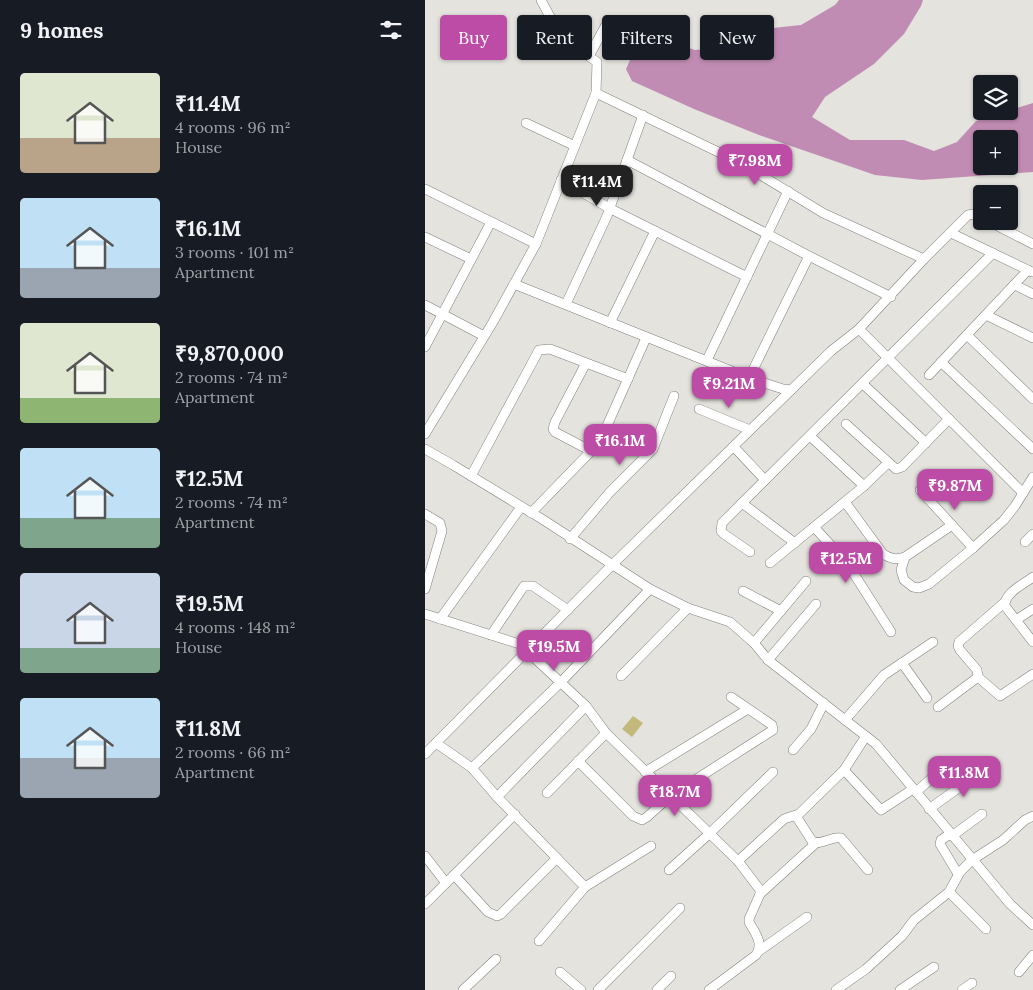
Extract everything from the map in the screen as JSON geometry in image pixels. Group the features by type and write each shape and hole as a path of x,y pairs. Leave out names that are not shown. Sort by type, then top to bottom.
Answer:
{"street":[{"path":"541,0 549,15"},
{"path":"592,51 602,32"},
{"path":"425,434 484,336 536,244 596,92 598,66 592,58"},
{"path":"596,92 741,163 823,213 924,259"},
{"path":"566,304 609,208 643,115"},
{"path":"527,123 575,146"},
{"path":"627,160 809,256 891,296"},
{"path":"561,180 609,208 747,277"},
{"path":"425,189 536,244"},
{"path":"707,360 788,191"},
{"path":"425,754 612,565 734,447 785,389 859,329 924,259 968,215 973,214"},
{"path":"425,347 491,222"},
{"path":"610,323 655,230"},
{"path":"1006,230 1033,244"},
{"path":"929,375 1015,285 1031,271 951,233"},
{"path":"425,237 471,259"},
{"path":"750,552 721,531 722,523 993,253"},
{"path":"749,378 809,256"},
{"path":"514,284 749,378 785,389"},
{"path":"1015,285 1033,294"},
{"path":"425,305 484,336"},
{"path":"986,315 1033,338"},
{"path":"859,329 1023,493"},
{"path":"967,335 1032,395"},
{"path":"531,512 591,451 606,432 646,338"},
{"path":"471,476 539,350 550,349 628,379"},
{"path":"941,362 1033,450"},
{"path":"586,363 553,429 591,451"},
{"path":"863,384 926,443"},
{"path":"570,539 610,492 653,449 674,396"},
{"path":"699,409 750,430"},
{"path":"846,424 893,468 899,469 949,419"},
{"path":"810,436 864,486"},
{"path":"734,447 765,480"},
{"path":"425,449 531,512 650,589 688,608 730,622 754,643 768,660 876,744 1010,904 1033,925"},
{"path":"770,564 864,486 888,463"},
{"path":"905,556 901,570 902,576 908,584 919,588 929,584 1004,520 1033,477"},
{"path":"920,490 973,548"},
{"path":"845,502 883,554 895,560 905,556 952,525"},
{"path":"742,504 795,543"},
{"path":"440,619 521,507"},
{"path":"425,514 440,523 443,531 425,589"},
{"path":"815,527 847,562 891,632"},
{"path":"1025,542 1033,534"},
{"path":"1033,577 1009,596 1005,602 959,642 958,646 977,670 978,677 1000,696 1033,674"},
{"path":"754,643 806,581"},
{"path":"491,635 524,586 533,586 568,610"},
{"path":"472,768 561,682 650,589"},
{"path":"743,591 781,611"},
{"path":"1005,602 1005,606 1033,642"},
{"path":"768,660 816,604"},
{"path":"621,676 688,608"},
{"path":"1016,620 1033,609"},
{"path":"425,614 491,635 530,650 586,706 606,733 739,861 761,894"},
{"path":"845,720 884,675 933,642"},
{"path":"902,663 927,698"},
{"path":"938,707 978,677"},
{"path":"578,761 633,816 638,819 647,818 670,796 773,730 772,725 731,698"},
{"path":"793,750 811,729 824,703"},
{"path":"497,797 586,706"},
{"path":"645,772 748,709"},
{"path":"547,793 606,733"},
{"path":"739,861 784,819 796,816 844,770 866,736"},
{"path":"436,743 472,768 497,797 585,887"},
{"path":"929,809 985,769"},
{"path":"844,770 881,810 915,791 941,770"},
{"path":"669,870 773,772"},
{"path":"425,904 515,814"},
{"path":"959,874 940,844 941,840 982,814"},
{"path":"796,816 810,838 816,843"},
{"path":"836,990 866,968 902,936 914,920 949,892 959,874 972,860 1003,840 1025,820 1033,816"},
{"path":"709,990 757,955 760,942 749,919 761,894 816,843 834,837 841,838 868,870"},
{"path":"539,941 585,887 651,846"},
{"path":"425,856 446,882"},
{"path":"454,875 488,912 497,916 557,858"},
{"path":"949,892 986,929"},
{"path":"598,990 680,908"},
{"path":"759,950 807,916"},
{"path":"1019,972 1033,955"},
{"path":"463,990 496,959"},
{"path":"900,990 934,967"},
{"path":"560,972 581,990"},
{"path":"657,990 671,976"},
{"path":"962,990 972,983"}],"shaded area":[{"path":"839,0 923,0 904,34 874,64 825,97 812,117 850,140 904,140 934,151 957,142 976,121 1018,120 1018,108 1033,103 1033,172 1018,173 1018,130 973,130 973,175 991,175 922,180 875,175 759,135 694,109 632,81 626,69 630,60 690,60 690,48 700,50 700,60 774,60 774,28 801,25 835,5"}],"building":[{"path":"633,716 643,723 632,737 622,729"}]}
